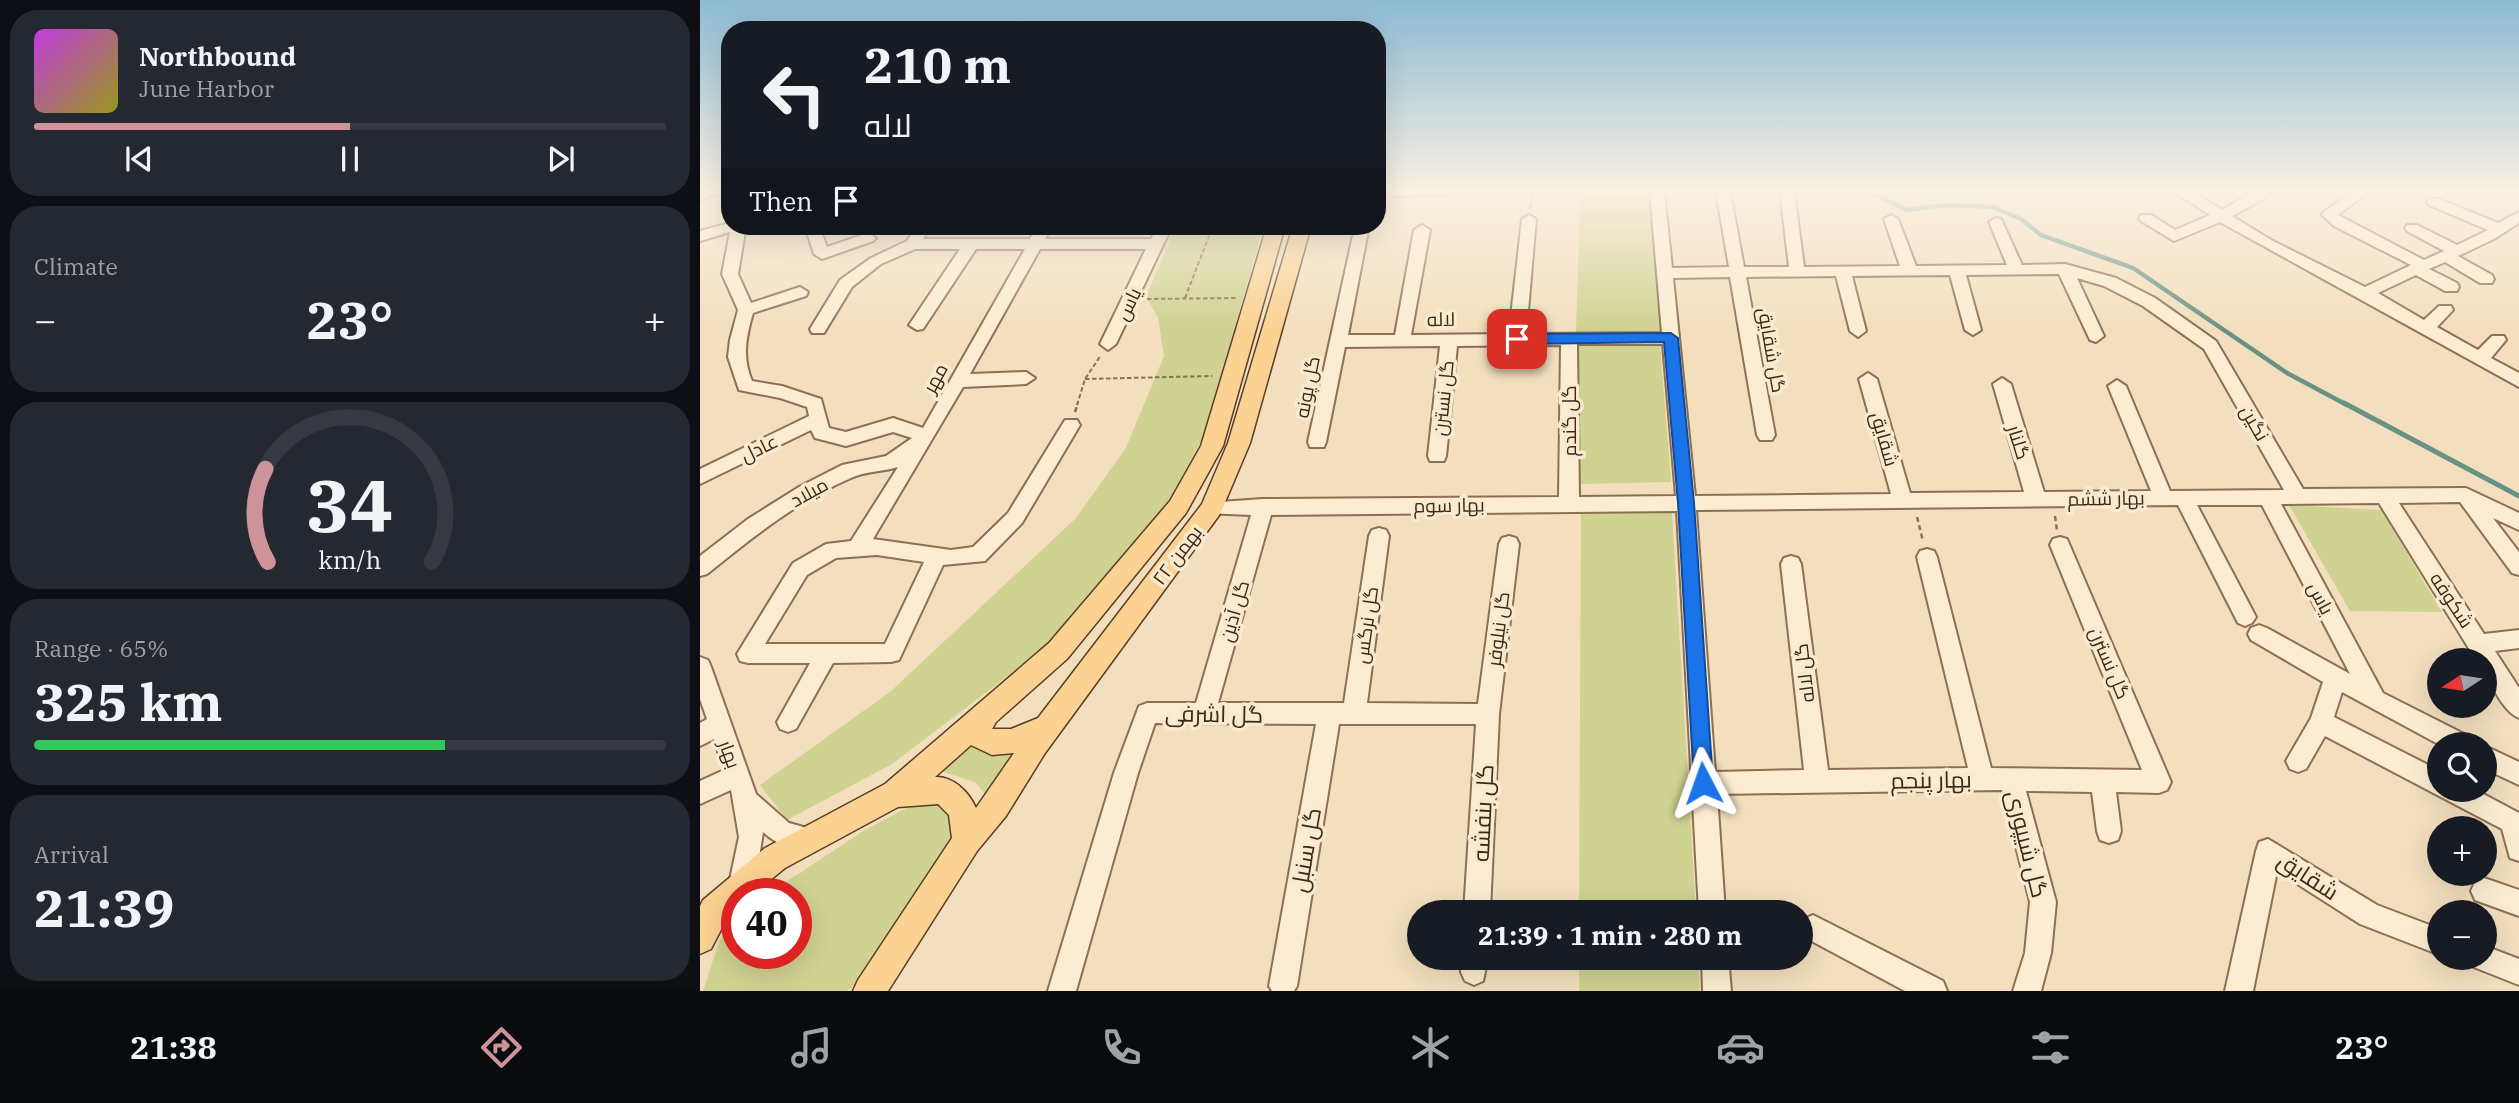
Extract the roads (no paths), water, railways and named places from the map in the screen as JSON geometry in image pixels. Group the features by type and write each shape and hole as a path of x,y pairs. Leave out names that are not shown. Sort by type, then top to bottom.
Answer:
{"main road":[{"name":"۲۲ بهمن","path":"895,794 1058,651 1178,507 1212,446 1272,237"},
{"name":"۲۲ بهمن","path":"869,991 967,841 996,806 1048,727 1212,508 1239,443 1299,237"},
{"path":"987,713 976,732 982,739 996,743 1014,741 1048,727"},
{"path":"750,878 775,859 895,794 943,790 962,808 967,841"},
{"path":"705,922 721,906"}],"street":[{"path":"735,237 730,274 746,310 738,335 735,367 745,386 782,392 815,403 821,433 846,439 893,425 927,436"},
{"path":"816,237 822,254 868,238"},
{"path":"913,244 917,237"},
{"name":"مهر","path":"857,548 927,436 1039,237"},
{"path":"818,329 846,284 876,261 913,244 1035,244 1130,237"},
{"name":"یاس","path":"1108,344 1160,237"},
{"path":"1338,341 1360,237"},
{"path":"1402,340 1421,237"},
{"path":"1517,339 1527,237"},
{"path":"1662,237 1686,503 1711,900"},
{"name":"گل شقایق","path":"1731,237 1766,435"},
{"path":"1793,237 1797,272"},
{"path":"1898,237 1910,271"},
{"path":"2003,237 2017,270"},
{"path":"2259,237 2365,293 2519,382"},
{"path":"2365,237 2451,287"},
{"path":"2426,237 2486,279"},
{"path":"2365,293 2483,237"},
{"path":"917,325 971,244"},
{"path":"1665,273 2065,269 2096,337"},
{"name":"نگین","path":"2065,269 2110,282 2149,302 2210,345 2297,496"},
{"path":"1957,270 1973,330"},
{"path":"1843,271 1858,331"},
{"path":"746,310 800,292"},
{"path":"2425,328 2445,310"},
{"name":"لاله","path":"1338,341 1671,338"},
{"name":"گل گندم","path":"1569,339 1569,504"},
{"name":"گل نسترن","path":"1437,456 1449,340"},
{"path":"2480,359 2498,340"},
{"name":"گل پونه","path":"1318,442 1338,341"},
{"path":"957,381 1026,378"},
{"name":"شقایق","path":"1868,379 1908,500"},
{"name":"گلنار","path":"2002,384 2044,499"},
{"path":"2117,386 2173,497 2252,625 2334,678 2437,732"},
{"name":"عادل","path":"700,477 818,419"},
{"path":"937,556 891,653 748,654 800,569 834,550 877,547 951,558 978,555 1015,518 1071,425"},
{"name":"میلاد","path":"700,568 755,524 806,492 849,470 891,462 927,436"},
{"name":"شکوفه","path":"2383,494 2481,644 2519,708"},
{"path":"2466,495 2519,567"},
{"name":"بهار ششم","path":"1686,503 2466,495 2519,522"},
{"name":"یاس","path":"2267,496 2375,700"},
{"name":"بهار سوم","path":"1212,508 1686,503"},
{"name":"گل آذین","path":"1204,715 1263,507"},
{"name":"گل نرگس","path":"1341,715 1379,536"},
{"name":"گل نیلوفر","path":"1488,715 1509,544"},
{"name":"گل نسترن","path":"2060,545 2159,782"},
{"path":"1927,557 1982,779"},
{"name":"گل لاله","path":"1791,564 1817,782"},
{"path":"2481,644 2519,639"},
{"path":"788,722 827,653"},
{"name":"بهار","path":"701,673 710,729 738,775 747,801 751,837 743,878"},
{"path":"2298,761 2321,722 2334,678"},
{"name":"گل اشرفی","path":"1062,991 1122,786 1147,713 1488,715"},
{"name":"گل سنبل","path":"1283,986 1341,715"},
{"name":"گل بنفشه","path":"1478,900 1488,715"},
{"path":"2321,722 2427,777"},
{"path":"2497,763 2519,774"},
{"path":"700,793 738,775"},
{"name":"بهار پنجم","path":"1703,783 1982,779 2159,782"},
{"name":"گل شیپوری","path":"2011,779 2043,902 2038,953 2027,991"},
{"path":"2103,781 2109,831"},
{"path":"747,801 782,833 809,841"},
{"path":"2474,802 2512,822 2518,843"},
{"name":"شقایق","path":"2239,991 2268,851 2369,915 2427,937"},
{"path":"2484,891 2519,903"},
{"path":"1813,928 1933,991"},
{"path":"2497,964 2519,972"},
{"path":"1715,970 1717,991"}],"waterway":[{"path":"2047,237 2133,268 2287,373 2347,405"},
{"path":"2344,403 2519,496"}]}
